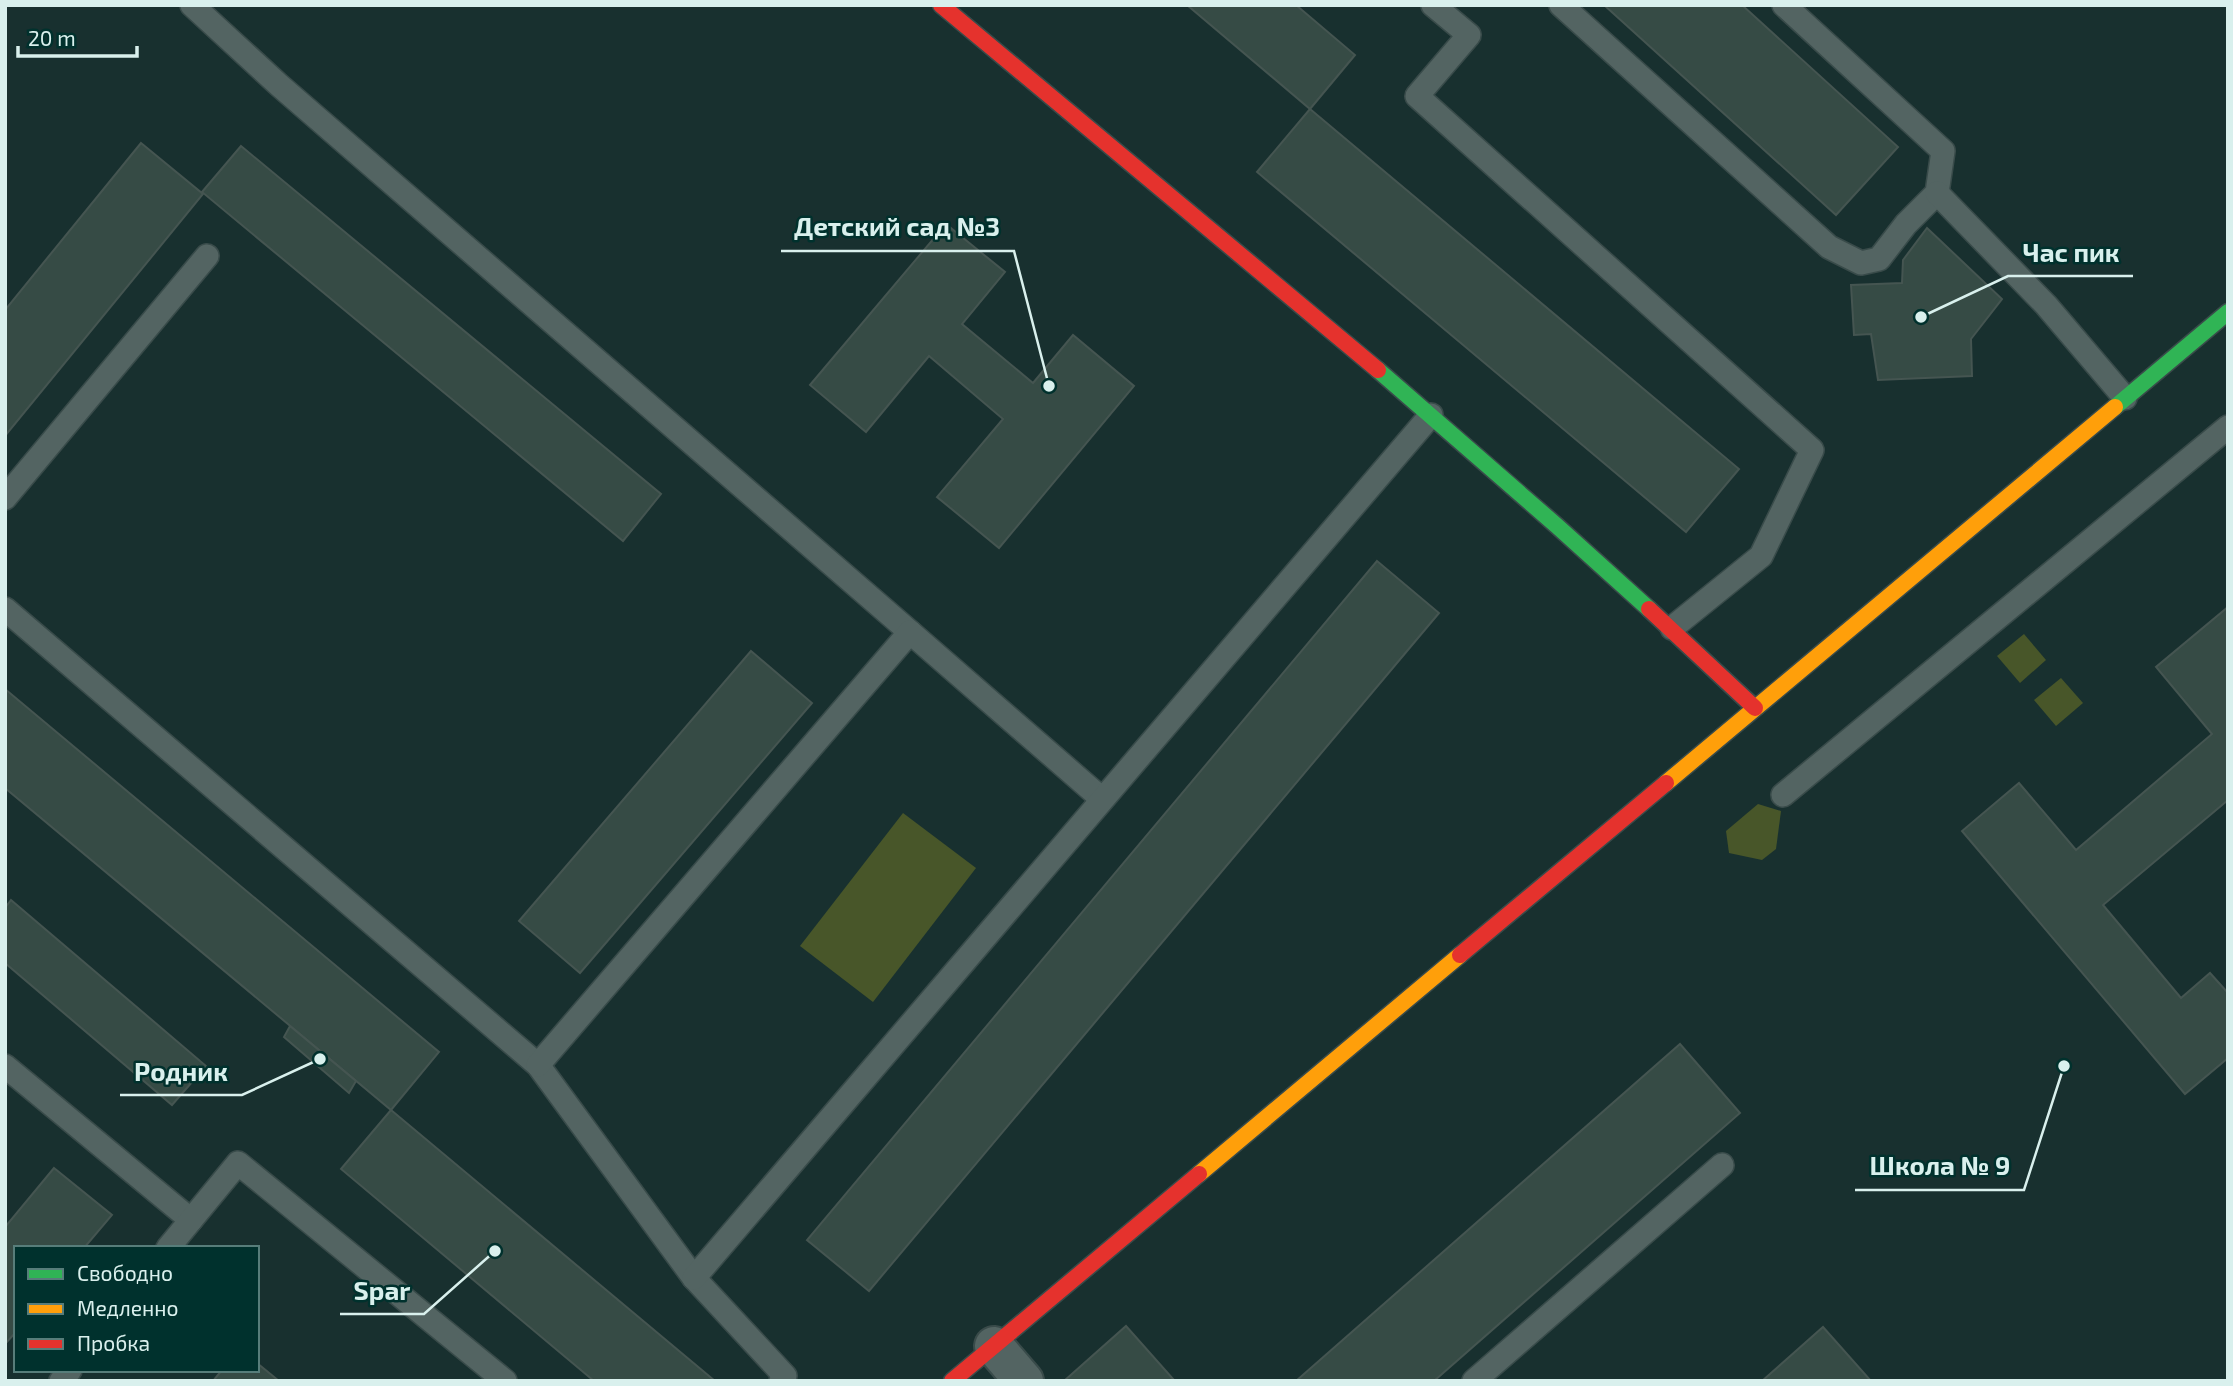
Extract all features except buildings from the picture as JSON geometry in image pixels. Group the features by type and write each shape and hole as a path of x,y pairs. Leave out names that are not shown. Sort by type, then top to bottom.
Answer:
{"street":[{"path":"941,5 1431,415 1672,628 1755,708"},
{"path":"952,1381 2228,312"},
{"path":"994,1346 1024,1381"}],"lane":[{"path":"192,5 279,86 1102,799"},
{"path":"1433,5 1469,35 1417,96 1812,450 1761,556 1672,628"},
{"path":"1561,5 1829,247 1861,264 1879,260 1906,224 1937,193 1943,151 1784,5"},
{"path":"1937,193 2046,306 2125,398"},
{"path":"5,498 206,256"},
{"path":"694,1278 1431,415"},
{"path":"1783,795 2228,427"},
{"path":"5,609 538,1065 694,1278 785,1376 781,1381"},
{"path":"538,1065 910,632"},
{"path":"6,1068 191,1220"},
{"path":"170,1246 238,1163 505,1381"},
{"path":"1474,1381 1722,1165"}],"green space":[{"path":"2024,634 2046,660 2020,683 1997,656"},
{"path":"2061,678 2083,703 2056,726 2034,700"},
{"path":"1758,804 1781,811 1776,849 1762,860 1729,853 1726,831"},
{"path":"903,813 976,868 873,1002 800,946"}],"traffic: fast":[{"path":"2115,407 2228,312"},
{"path":"1378,370 1649,609"}],"traffic: slow":[{"path":"1666,783 2115,407"},
{"path":"1199,1174 1460,955"}],"traffic: jam":[{"path":"941,5 1378,370"},
{"path":"1649,609 1755,708"},
{"path":"1460,955 1666,783"},
{"path":"952,1381 1199,1174"}],"place":[{"name":"Час пик","path":"1921,317"},
{"name":"Детский сад №3","path":"1049,386"},
{"name":"Родник","path":"320,1059"},
{"name":"Школа № 9","path":"2064,1066"},
{"name":"Spar","path":"495,1251"}]}
